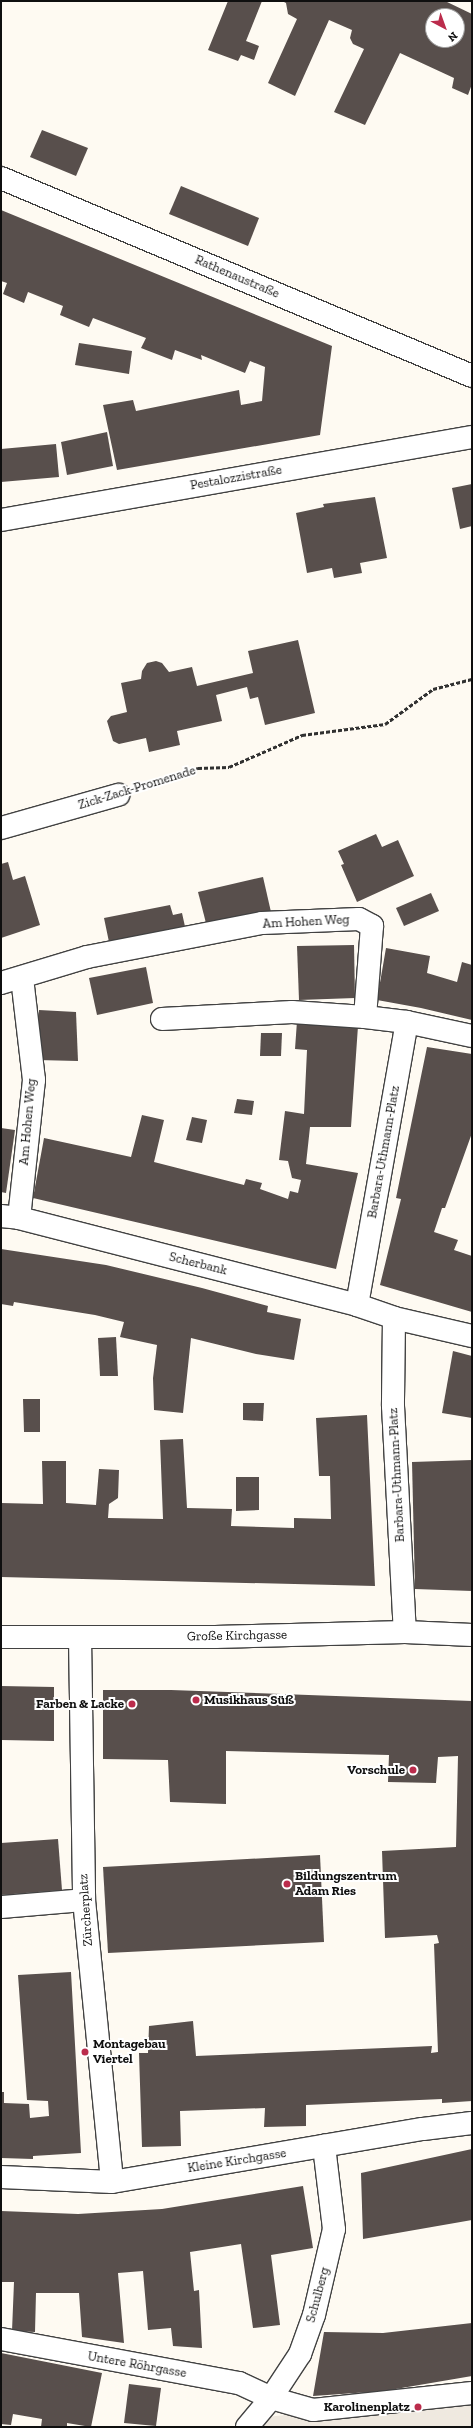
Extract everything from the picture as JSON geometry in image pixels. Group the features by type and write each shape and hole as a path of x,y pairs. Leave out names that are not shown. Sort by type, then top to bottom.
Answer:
{"street":[{"name":"Rathenaustraße","path":"1,178 472,376"},
{"name":"Pestalozzistraße","path":"1,520 472,437"},
{"name":"Zick-Zack-Promenade","path":"1,828 118,795"},
{"name":"Am Hohen Weg","path":"1,983 22,978 87,957 262,923 359,919 372,926 365,1016"},
{"name":"Am Hohen Weg","path":"10,1217 34,1080 22,978"},
{"path":"162,1019 292,1012 365,1016 407,1022 472,1036"},
{"name":"Barbara-Uthmann-Platz","path":"357,1305 407,1022"},
{"name":"Scherbank","path":"10,1217 357,1305 394,1318 472,1336"},
{"name":"Barbara-Uthmann-Platz","path":"394,1318 393,1406 405,1632"},
{"name":"Große Kirchgasse","path":"1,1637 215,1637 405,1632 472,1635"},
{"name":"Zürcherplatz","path":"80,1637 84,1900 112,2182"},
{"path":"1,1907 84,1900"},
{"name":"Kleine Kirchgasse","path":"1,2178 112,2182 324,2146 472,2123"},
{"name":"Schulberg","path":"247,2427 271,2398 300,2354 314,2315 334,2229 324,2146"},
{"name":"Untere Röhrgasse","path":"1,2339 239,2383 271,2398 313,2410 472,2393"}],"path":[{"name":"Zick-Zack-Promenade","path":"118,795 198,768 229,767 302,735 385,724 433,689 472,679"}],"shaded area":[{"name":"Karolinenplatz","path":"472,2396 472,2427 250,2427 257,2418"}],"building":[{"path":"228,1 262,1 246,41 259,46 254,60 241,55 238,61 208,50"},
{"path":"282,1 445,1 460,8 425,8 425,48 465,48 465,11 472,14 472,84 468,95 452,88 454,78 400,53 365,125 334,112 364,49 353,44 350,38 352,30 329,20 295,96 268,83 297,19 288,14 286,3"},
{"path":"42,130 88,148 76,176 30,157"},
{"path":"181,186 259,218 248,246 169,214"},
{"path":"1,210 332,346 320,435 117,470 103,405 133,400 136,411 239,390 241,405 262,401 265,367 250,361 245,373 201,355 202,360 175,350 172,360 141,348 146,338 93,318 89,327 60,315 63,306 28,292 24,303 3,294 7,283 1,281"},
{"path":"79,343 132,351 129,374 75,365"},
{"path":"107,432 113,466 67,475 61,442"},
{"path":"56,444 59,477 1,482 1,449"},
{"path":"472,484 472,526 460,529 452,488"},
{"path":"375,497 387,558 360,563 362,573 334,578 332,568 307,573 296,513 324,507 323,504"},
{"path":"298,640 315,713 265,725 258,697 250,699 247,687 216,695 222,721 177,731 180,745 149,752 146,738 119,744 113,741 107,721 111,716 127,712 121,683 141,679 142,671 147,663 156,661 162,663 169,672 192,667 197,686 253,673 248,651"},
{"path":"376,834 382,847 398,840 414,876 357,902 341,865 344,864 338,851"},
{"path":"8,862 13,880 25,876 40,925 1,938 1,864"},
{"path":"263,877 271,912 207,927 198,892"},
{"path":"431,893 439,911 404,926 396,908"},
{"path":"170,905 173,915 182,913 186,931 109,942 104,918"},
{"path":"354,945 355,998 299,1000 297,946"},
{"path":"386,948 430,956 427,973 457,982 462,962 472,965 472,1020 421,1008 377,1000"},
{"path":"146,967 153,1003 97,1015 89,978"},
{"path":"39,1010 76,1012 78,1061 37,1060"},
{"path":"297,1021 358,1026 351,1127 310,1127 306,1164 358,1173 336,1269 33,1198 44,1138 131,1157 142,1115 164,1120 154,1162 244,1185 246,1179 262,1183 260,1189 288,1199 290,1191 298,1193 301,1180 292,1178 288,1161 279,1160 285,1111 304,1114 307,1050 295,1049"},
{"path":"261,1033 282,1033 281,1056 260,1056"},
{"path":"427,1047 472,1054 472,1133 445,1208 442,1208 434,1232 458,1240 454,1250 472,1256 472,1312 380,1285 401,1199 396,1198"},
{"path":"237,1099 254,1101 252,1115 234,1113"},
{"path":"192,1117 207,1120 202,1143 186,1140"},
{"path":"1,1128 15,1130 6,1193 1,1192"},
{"path":"1,1249 106,1265 202,1288 268,1306 267,1312 301,1319 294,1360 256,1354 191,1338 183,1413 154,1410 153,1378 157,1345 120,1337 124,1322 95,1315 14,1302 13,1306 1,1304"},
{"path":"116,1337 118,1376 100,1376 98,1338"},
{"path":"453,1351 472,1356 472,1418 442,1413"},
{"path":"23,1399 40,1399 40,1432 24,1432"},
{"path":"243,1403 264,1403 263,1421 243,1420"},
{"path":"367,1415 375,1586 1,1577 1,1503 43,1504 42,1461 66,1461 66,1503 96,1505 99,1469 119,1470 118,1498 109,1504 108,1518 163,1519 160,1440 183,1439 187,1508 232,1509 231,1526 294,1528 294,1518 331,1519 330,1476 319,1476 316,1418"},
{"path":"472,1460 472,1591 415,1589 412,1462"},
{"path":"236,1477 259,1477 259,1510 236,1511"},
{"path":"1,1686 54,1687 54,1741 1,1740"},
{"path":"103,1690 171,1690 472,1701 472,2101 442,2103 442,2099 306,2105 306,2126 264,2127 265,2108 180,2111 181,2146 142,2147 139,2053 148,2053 149,2026 193,2021 196,2056 432,2046 431,2053 438,2052 434,1944 439,1943 437,1935 385,1938 382,1851 456,1847 458,1756 438,1757 436,1783 388,1782 389,1755 226,1751 226,1804 170,1802 168,1760 103,1759"},
{"path":"58,1839 62,1890 1,1895 1,1843"},
{"path":"320,1855 324,1942 108,1953 103,1867"},
{"path":"71,1972 81,2153 33,2156 33,2159 1,2158 1,2092 4,2092 4,2103 29,2104 30,2118 49,2116 48,2101 27,2100 18,1975"},
{"path":"472,2149 472,2220 363,2239 361,2173"},
{"path":"303,2186 313,2248 271,2255 280,2325 253,2328 241,2244 190,2252 194,2291 199,2290 202,2348 173,2346 171,2328 148,2330 143,2271 118,2273 124,2343 82,2337 79,2293 36,2293 35,2332 12,2331 14,2282 1,2282 1,2211 78,2214 162,2209"},
{"path":"472,2323 472,2376 384,2391 313,2396 324,2332 383,2333"},
{"path":"1,2353 102,2373 91,2427 67,2423 67,2427 41,2427 42,2419 13,2414 11,2425 1,2424"},
{"path":"129,2384 161,2388 156,2426 124,2423"}],"place":[{"name":"Musikhaus Süß","path":"196,1700"},
{"name":"Farben & Lacke","path":"132,1704"},
{"name":"Vorschule","path":"413,1770"},
{"name":"Bildungszentrum Adam Ries","path":"287,1884"},
{"name":"Montagebau Viertel","path":"85,2052"},
{"name":"Karolinenplatz","path":"418,2407"}]}
